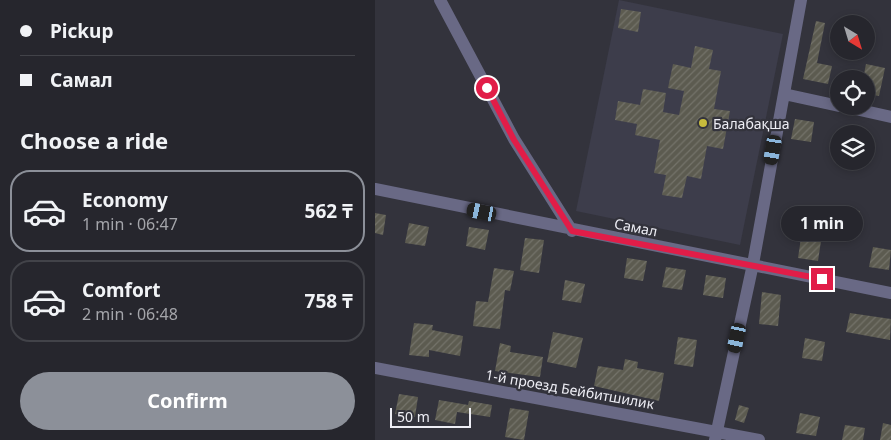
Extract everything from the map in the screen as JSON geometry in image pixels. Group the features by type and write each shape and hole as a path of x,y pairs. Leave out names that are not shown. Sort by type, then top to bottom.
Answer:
{"street":[{"path":"440,0 514,140 572,231"},
{"path":"716,435 753,264 801,0"},
{"path":"784,94 830,104"},
{"path":"875,114 891,117"},
{"name":"Самал","path":"375,189 572,231 753,264 891,294"},
{"name":"1-й проезд Бейбитшилик","path":"375,368 716,435 759,440"}],"shaded area":[{"path":"619,0 783,34 740,245 576,211"}],"building":[{"path":"621,9 641,12 638,32 618,28"},
{"path":"816,21 825,23 817,63 832,66 828,84 803,79"},
{"name":"Балабақша","path":"695,46 713,50 709,69 721,71 714,109 730,111 723,149 707,146 701,179 687,176 682,198 662,195 666,175 654,173 660,140 635,135 637,124 615,120 618,101 640,105 643,89 666,93 663,112 679,115 684,91 668,88 673,64 691,68"},
{"path":"866,64 885,68 879,96 875,95 875,70 865,70"},
{"path":"795,119 814,122 811,142 791,139"},
{"path":"840,208 860,211 856,231 836,228"},
{"path":"375,213 386,215 383,235 375,233"},
{"path":"409,223 429,227 425,246 405,243"},
{"path":"469,227 489,230 485,250 466,246"},
{"path":"525,238 544,240 539,273 520,270"},
{"path":"801,238 821,241 818,261 798,258"},
{"path":"873,247 891,250 889,270 869,267"},
{"path":"627,258 647,261 643,281 624,278"},
{"path":"666,267 686,270 682,290 662,287"},
{"path":"494,268 514,271 510,291 505,290 500,329 473,326 476,301 488,302"},
{"path":"706,275 726,278 723,298 703,295"},
{"path":"565,280 585,284 581,303 562,300"},
{"path":"762,292 781,295 778,326 759,324"},
{"path":"850,313 891,319 890,340 846,332"},
{"path":"414,323 433,325 432,330 463,336 460,356 429,350 429,357 409,355"},
{"path":"553,332 583,338 576,368 547,362"},
{"path":"678,337 697,340 693,367 674,364"},
{"path":"805,338 825,342 822,361 802,358"},
{"path":"500,343 511,346 510,352 543,357 540,377 495,371"},
{"path":"625,359 638,362 637,368 664,373 659,401 594,386 598,366 623,370"},
{"path":"399,394 418,397 415,417 395,414"},
{"path":"439,400 468,405 469,401 492,405 490,417 457,412 455,424 435,420"},
{"path":"739,405 749,408 744,423 735,420"},
{"path":"510,408 529,411 524,440 505,437"},
{"path":"800,413 820,417 816,436 796,433"},
{"path":"883,423 891,425 891,440 880,440"},
{"path":"845,425 865,428 863,440 842,440"}],"place":[{"name":"Балабақша","path":"703,123"}],"route":[{"path":"487,88 514,140 572,231 753,264 822,279"}]}
